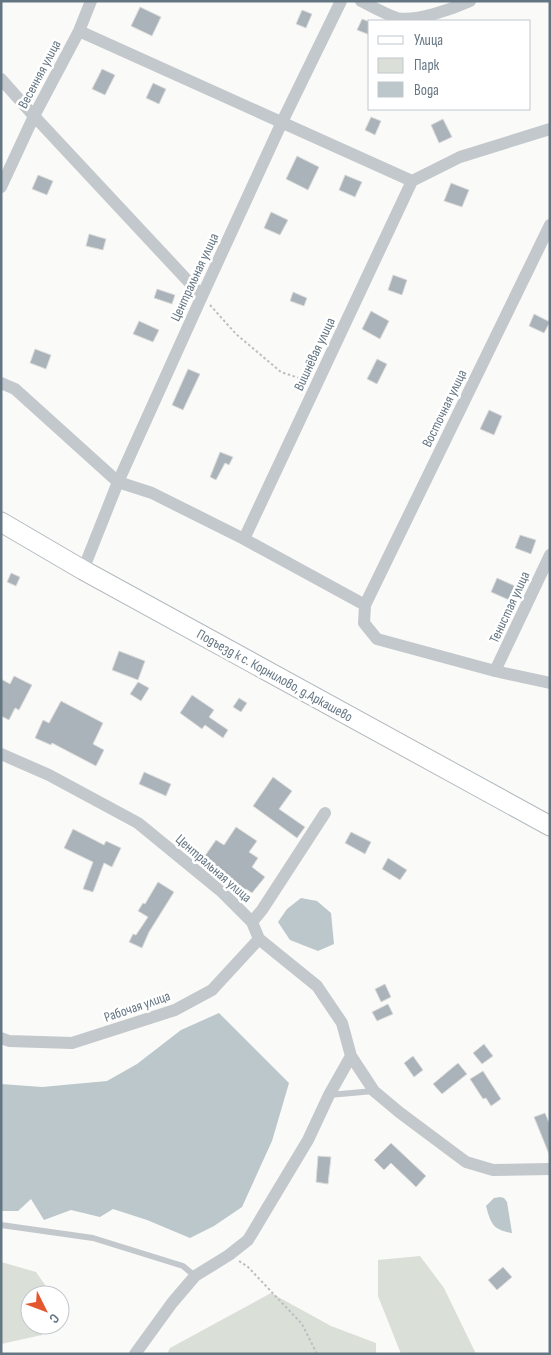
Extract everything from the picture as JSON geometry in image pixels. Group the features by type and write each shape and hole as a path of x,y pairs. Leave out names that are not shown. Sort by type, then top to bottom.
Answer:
{"street":[{"name":"Весенняя улица","path":"1,187 34,116 79,31 91,1"},
{"name":"Центральная улица","path":"83,570 118,482 202,296 282,122 341,1"},
{"path":"361,1 397,18 414,19 470,1"},
{"path":"79,31 412,181 460,157 550,129"},
{"path":"1,79 202,296"},
{"name":"Вишнёвая улица","path":"244,539 412,181"},
{"name":"Восточная улица","path":"365,605 545,248 550,225"},
{"path":"1,383 16,390 118,482 152,493 244,539 365,605 364,623 377,639 550,682"},
{"name":"Подъезд к с. Корнилово, д.Аркашево","path":"1,522 83,570 550,826"},
{"name":"Тенистая улица","path":"496,670 550,555"},
{"name":"Центральная улица","path":"1,754 49,776 138,823 221,891 252,922 259,939 317,986 342,1022 351,1056 374,1091 399,1112 466,1162 493,1170 550,1169"},
{"path":"252,922 262,910 325,813"},
{"name":"Рабочая улица","path":"1,1038 9,1041 72,1043 175,1010 212,990 259,939"},
{"path":"135,1354 172,1303 195,1276 229,1255 248,1240 308,1140 329,1095 351,1056"}],"lane":[{"path":"329,1095 374,1091"},
{"path":"1,1225 93,1238 183,1266 195,1276"}],"path":[{"path":"202,296 236,334 281,372 317,383"},
{"path":"229,1255 248,1267 302,1324 317,1354"}],"green space":[{"path":"420,1256 444,1288 476,1354 401,1354 378,1296 378,1260"},
{"path":"1,1262 36,1272 45,1285 20,1285 20,1335 42,1335 1,1344"},
{"path":"271,1293 331,1326 376,1343 376,1354 167,1354 170,1348"}],"water":[{"path":"301,898 317,901 331,913 334,944 318,951 290,940 278,922 287,909"},
{"path":"219,1013 289,1083 272,1141 242,1207 214,1226 190,1238 147,1220 113,1209 100,1217 71,1210 44,1220 31,1199 18,1211 1,1211 1,1084 42,1087 107,1081 137,1064 181,1030"},
{"path":"494,1198 504,1198 507,1202 512,1233 497,1228 491,1222 486,1206"}],"building":[{"path":"140,7 161,17 152,36 131,26"},
{"path":"302,10 312,14 306,28 296,24"},
{"path":"362,19 368,21 368,34 357,30"},
{"path":"102,69 115,75 105,95 92,89"},
{"path":"153,83 166,89 159,104 146,98"},
{"path":"371,117 381,121 375,135 365,130"},
{"path":"443,119 452,137 439,143 431,125"},
{"path":"297,156 319,167 308,190 286,179"},
{"path":"38,175 53,181 47,195 32,189"},
{"path":"345,175 362,182 355,197 339,190"},
{"path":"451,183 469,190 462,207 444,201"},
{"path":"271,212 288,220 280,235 264,228"},
{"path":"89,234 106,239 103,250 86,246"},
{"path":"393,275 407,280 402,295 388,290"},
{"path":"157,289 175,295 172,304 154,298"},
{"path":"293,292 307,298 304,306 290,301"},
{"path":"371,311 389,321 380,339 362,329"},
{"path":"534,314 550,322 544,333 529,326"},
{"path":"139,321 159,330 153,342 133,334"},
{"path":"35,349 51,355 46,369 30,363"},
{"path":"377,359 387,364 377,384 367,379"},
{"path":"188,369 200,374 183,410 172,405"},
{"path":"489,410 502,416 494,435 480,429"},
{"path":"220,452 233,457 229,465 225,463 216,480 210,477"},
{"path":"520,535 536,540 531,554 515,548"},
{"path":"11,573 20,577 16,586 7,582"},
{"path":"497,578 515,586 509,600 491,592"},
{"path":"119,651 145,661 138,680 112,670"},
{"path":"14,676 32,685 19,710 15,708 9,720 1,716 1,679 10,684"},
{"path":"138,682 149,688 141,701 130,694"},
{"path":"192,695 214,710 209,717 228,730 223,738 205,725 202,729 180,713"},
{"path":"239,698 247,703 241,712 233,707"},
{"path":"61,701 103,723 93,744 104,750 96,766 52,743 51,745 35,738 43,720 49,723"},
{"path":"144,772 171,784 166,796 139,784"},
{"path":"273,777 292,791 279,809 305,827 297,838 253,806"},
{"path":"236,827 257,841 249,852 258,858 252,867 265,877 252,893 246,889 238,897 223,882 224,880 200,863 216,840 224,845"},
{"path":"73,829 104,845 106,841 121,848 112,867 104,863 93,892 83,889 93,862 64,848"},
{"path":"351,832 371,842 365,854 345,843"},
{"path":"388,858 407,870 400,880 382,869"},
{"path":"158,882 174,892 149,932 142,948 129,942 133,934 136,935 148,917 138,911 143,903 145,904"},
{"path":"385,984 391,997 381,1002 375,989"},
{"path":"388,1004 393,1014 377,1021 372,1012"},
{"path":"484,1044 493,1056 482,1064 473,1053"},
{"path":"413,1056 423,1070 414,1077 404,1063"},
{"path":"458,1063 467,1074 442,1094 433,1084"},
{"path":"483,1071 501,1099 491,1106 486,1098 483,1099 470,1079"},
{"path":"545,1113 550,1125 549,1154 534,1117"},
{"path":"391,1143 426,1176 416,1187 391,1163 384,1170 374,1160"},
{"path":"318,1156 331,1157 328,1184 316,1182"},
{"path":"503,1267 512,1277 497,1290 488,1280"}]}
